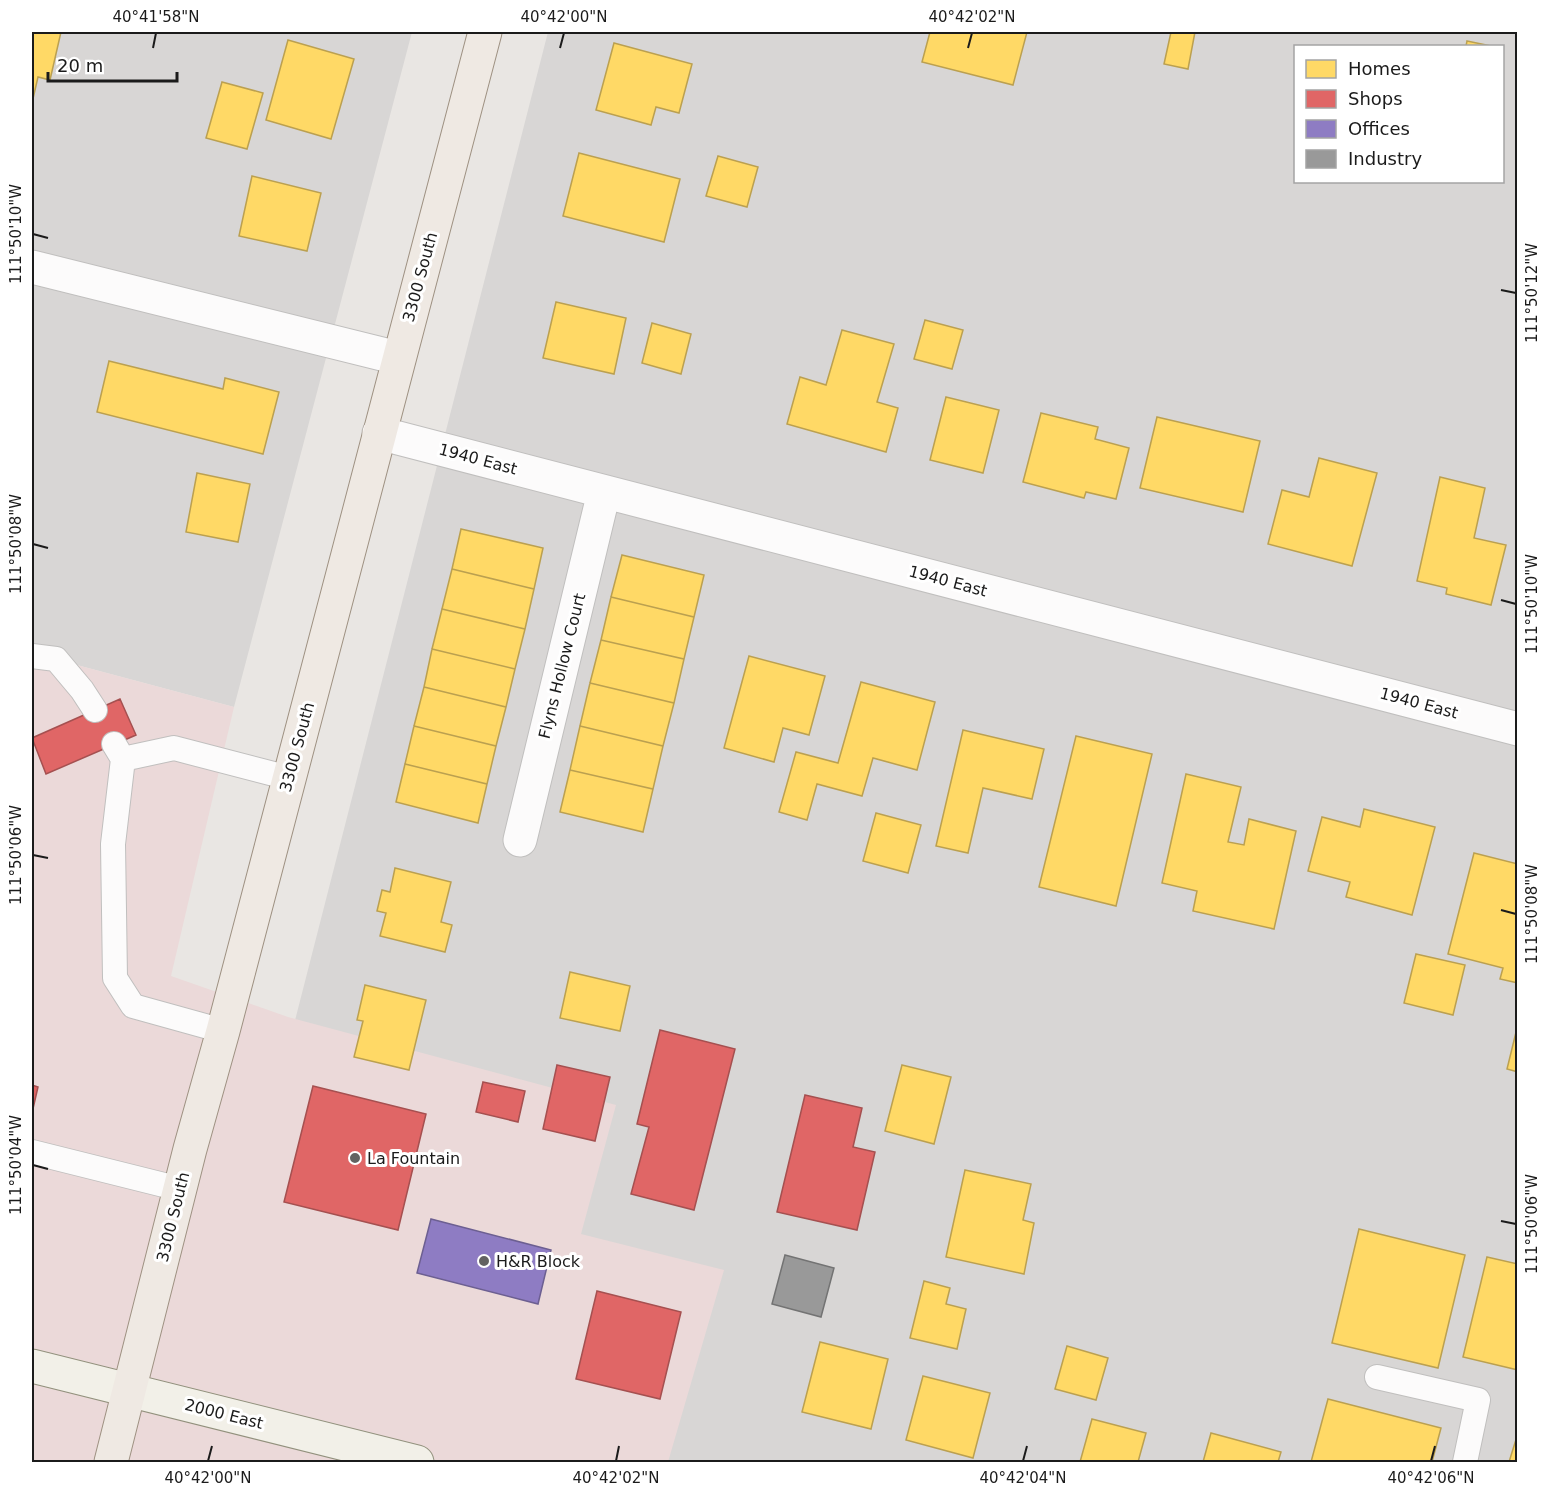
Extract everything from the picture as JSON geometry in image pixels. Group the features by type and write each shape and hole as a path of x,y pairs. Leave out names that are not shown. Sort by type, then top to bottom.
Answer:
{"main road":[{"name":"3300 South","path":"111,1462 180,1188 224,1030 485,32"}],"street":[{"path":"32,267 399,358"},
{"name":"1940 East","path":"379,433 1518,729"},
{"name":"Flyns Hollow Court","path":"520,840 604,492"},
{"name":"2000 East","path":"32,1366 402,1459"}],"lane":[{"path":"32,656 56,659 82,690 95,710"},
{"path":"224,1030 134,1006 115,978 113,844 119,751 174,748 289,778"},
{"path":"32,1152 180,1188"},
{"path":"1377,1377 1478,1400 1465,1462"}],"shaded area":[{"path":"32,32 412,32 234,707 32,653"},
{"path":"548,32 1517,32 1517,1462 182,1462"},
{"path":"32,653 234,707 171,976 288,1017 616,1105 581,1234 724,1270 668,1462 32,1462"}],"building: Homes":[{"path":"32,32 61,32 50,80 38,77 32,103"},
{"path":"930,32 1027,32 1013,85 922,62"},
{"path":"1171,32 1195,32 1188,69 1164,64"},
{"path":"288,40 354,59 331,139 266,120"},
{"path":"1467,41 1486,45 1466,45"},
{"path":"614,43 692,64 679,113 656,107 651,125 596,110"},
{"path":"222,82 263,93 247,149 206,138"},
{"path":"579,153 680,179 664,242 563,216"},
{"path":"718,156 758,167 747,207 706,196"},
{"path":"252,176 321,193 307,251 239,236"},
{"path":"556,302 626,318 614,374 543,358"},
{"path":"925,320 963,330 952,369 914,359"},
{"path":"652,323 691,334 681,374 642,363"},
{"path":"842,330 894,344 877,402 898,408 886,452 787,424 800,377 826,385"},
{"path":"109,361 223,389 225,378 279,392 263,454 97,412"},
{"path":"946,397 999,410 983,473 930,460"},
{"path":"1041,413 1098,427 1095,439 1129,448 1116,499 1086,492 1084,498 1023,482"},
{"path":"1157,417 1260,441 1243,512 1140,488"},
{"path":"1319,458 1377,473 1352,566 1268,544 1282,490 1309,497"},
{"path":"197,473 250,484 238,542 186,532"},
{"path":"1440,477 1485,488 1474,538 1506,545 1491,605 1446,594 1447,588 1417,581"},
{"path":"461,529 543,548 534,589 452,569"},
{"path":"622,555 704,575 694,617 611,597"},
{"path":"452,569 534,589 525,629 442,609"},
{"path":"611,597 694,617 684,659 601,640"},
{"path":"442,609 525,629 515,669 432,649"},
{"path":"601,640 684,659 674,703 590,683"},
{"path":"432,649 515,669 506,707 424,687"},
{"path":"749,656 825,676 809,735 783,728 774,762 724,748"},
{"path":"861,682 935,702 917,770 873,758 862,796 817,784 807,820 779,812 796,752 838,763"},
{"path":"590,683 674,703 663,746 580,726"},
{"path":"424,687 506,707 496,746 414,726"},
{"path":"414,726 496,746 487,784 405,764"},
{"path":"580,726 663,746 653,789 570,770"},
{"path":"963,730 1044,749 1032,799 983,788 968,853 936,846"},
{"path":"1076,736 1152,754 1116,906 1039,887"},
{"path":"405,764 487,784 478,823 396,802"},
{"path":"570,770 653,789 643,832 560,812"},
{"path":"1186,774 1241,787 1228,842 1244,845 1249,819 1296,831 1274,929 1193,911 1197,891 1162,883"},
{"path":"1364,809 1435,827 1412,915 1346,897 1350,882 1308,871 1322,817 1360,827"},
{"path":"876,813 921,825 908,873 863,861"},
{"path":"1474,853 1518,864 1518,983 1500,979 1503,968 1448,954"},
{"path":"395,868 451,882 441,922 452,925 445,952 380,936 386,913 377,911 382,890 390,892"},
{"path":"1416,954 1465,965 1453,1015 1404,1003"},
{"path":"570,972 630,986 620,1031 560,1018"},
{"path":"365,985 426,1000 409,1070 354,1057 363,1021 357,1020"},
{"path":"1518,1024 1518,1072 1507,1069"},
{"path":"902,1065 951,1077 934,1144 885,1131"},
{"path":"965,1170 1031,1184 1023,1220 1034,1223 1024,1274 946,1257"},
{"path":"1359,1229 1465,1255 1438,1368 1332,1343"},
{"path":"1487,1257 1518,1264 1518,1370 1463,1357"},
{"path":"924,1281 950,1288 946,1304 966,1309 957,1349 910,1338"},
{"path":"820,1342 888,1359 871,1429 802,1412"},
{"path":"1067,1346 1108,1358 1096,1400 1055,1389"},
{"path":"923,1376 990,1393 973,1458 906,1440"},
{"path":"1328,1399 1441,1428 1432,1462 1311,1462"},
{"path":"1092,1419 1146,1433 1138,1462 1080,1462"},
{"path":"1211,1433 1281,1452 1278,1462 1203,1462"},
{"path":"1518,1433 1518,1462 1509,1462"}],"building: Shops":[{"path":"120,699 136,735 46,774 32,738"},
{"path":"660,1030 735,1049 694,1210 631,1194 649,1127 637,1124"},
{"path":"557,1065 610,1077 595,1141 543,1129"},
{"path":"483,1082 525,1091 518,1122 476,1112"},
{"path":"32,1085 38,1087 32,1113"},
{"name":"La Fountain","path":"313,1086 426,1114 398,1230 284,1202"},
{"path":"805,1095 862,1108 853,1147 875,1152 857,1230 777,1212"},
{"path":"597,1291 681,1312 660,1399 576,1379"}],"building: Offices":[{"name":"H&R Block","path":"431,1219 551,1250 538,1304 417,1273"}],"building: Industry":[{"path":"785,1255 834,1268 821,1317 772,1304"}],"place":[{"name":"La Fountain","path":"355,1158"},
{"name":"H&R Block","path":"484,1261"}]}
